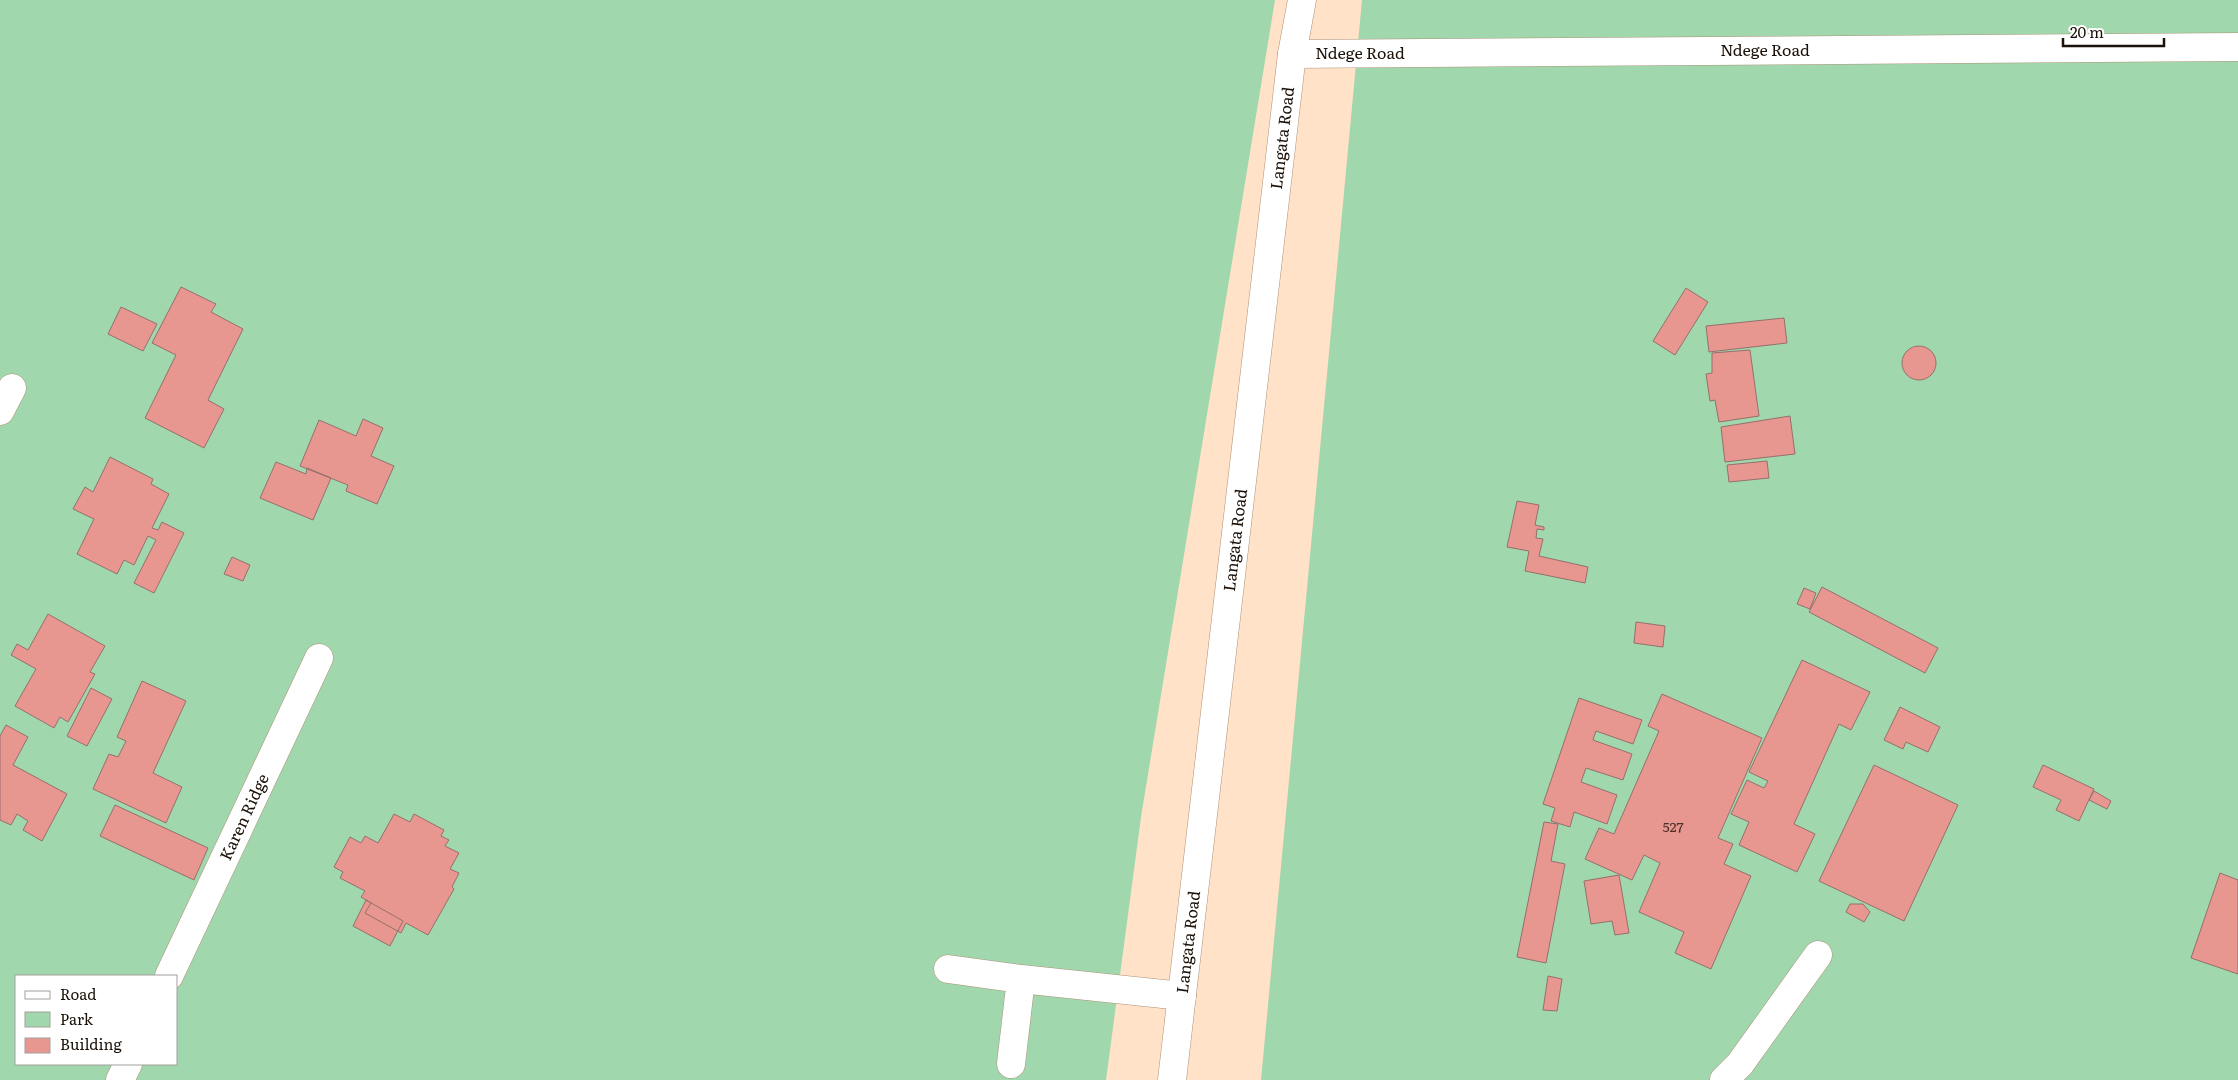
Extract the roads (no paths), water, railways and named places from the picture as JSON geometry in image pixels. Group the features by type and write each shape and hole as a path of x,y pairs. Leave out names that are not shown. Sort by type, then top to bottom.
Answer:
{"street":[{"name":"Langata Road","path":"1172,1080 1292,54 1302,0"},
{"name":"Ndege Road","path":"1292,54 2238,46"},
{"name":"Karen Ridge","path":"169,975 319,658"},
{"path":"1724,1080 1740,1064 1818,955"},
{"path":"948,969 1021,979 1182,996"},
{"path":"1011,1064 1021,979"},
{"path":"120,1080 128,1065"}]}
